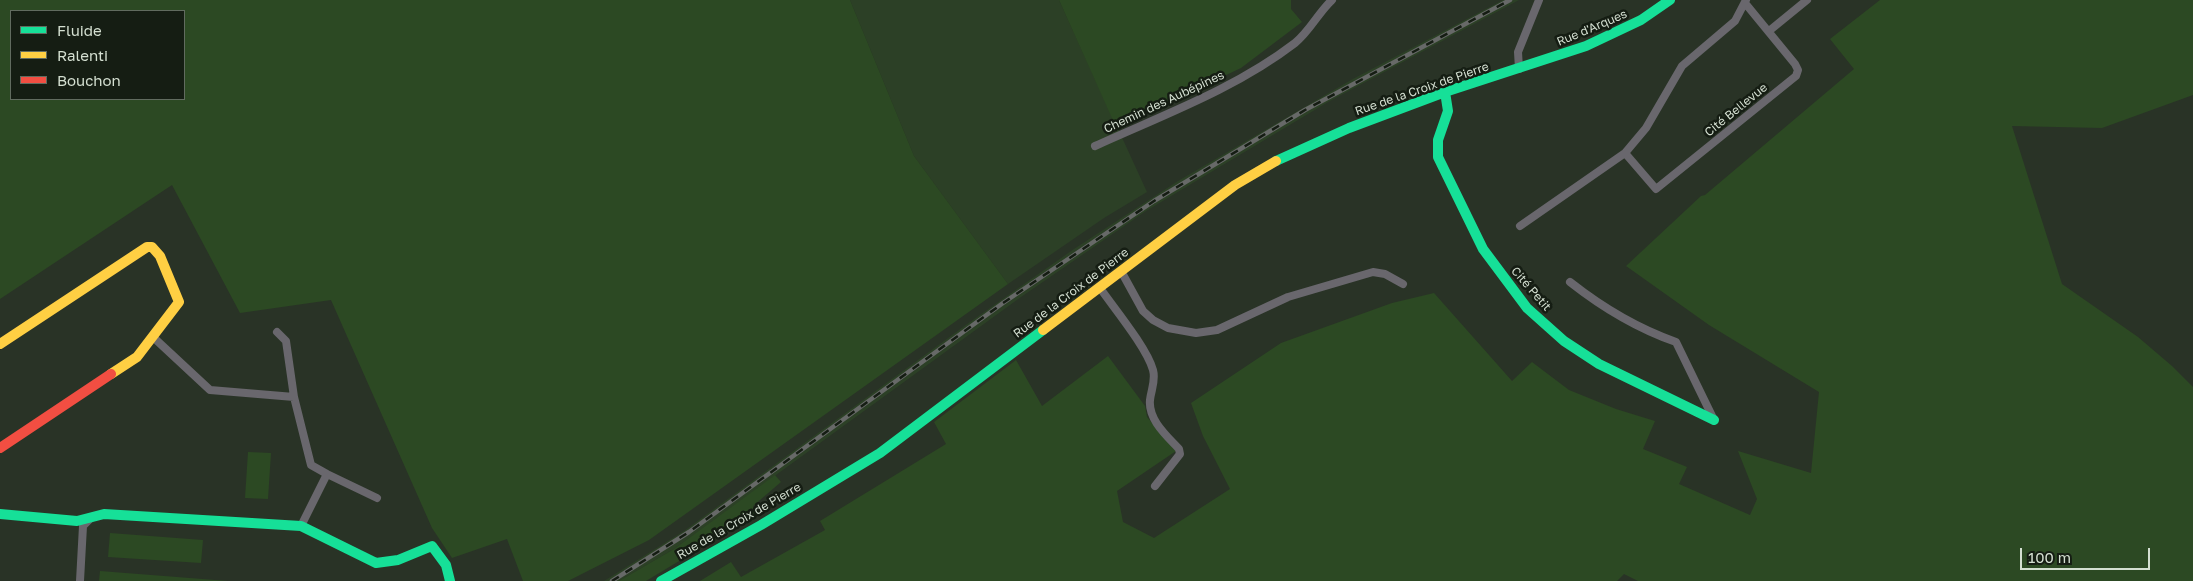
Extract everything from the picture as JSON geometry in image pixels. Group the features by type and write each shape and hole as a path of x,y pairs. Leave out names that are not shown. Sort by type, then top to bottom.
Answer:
{"street":[{"name":"Chemin des Aubépines","path":"1095,146 1190,104 1274,58 1305,33 1324,7 1332,0"},
{"path":"1519,69 1518,52 1538,0"},
{"name":"Rue d'Arques","path":"1519,69 1586,46 1619,32 1670,0"},
{"path":"1769,32 1807,0"},
{"name":"Cité Bellevue","path":"1520,226 1624,153 1646,128 1682,66 1735,22 1746,1 1795,64 1798,70 1796,76 1656,189 1624,153"},
{"name":"Rue de la Croix de Pierre","path":"660,581 761,525 880,453 1235,185 1291,153 1349,128 1445,92 1519,69"},
{"name":"Cité Petit","path":"1445,92 1448,111 1436,147 1438,157 1483,249 1528,308 1564,340 1599,364 1714,420"},
{"path":"0,344 147,247 152,248 160,256 179,302 137,357 0,448"},
{"path":"1121,271 1143,311 1153,320 1168,328 1196,333 1217,330 1288,297 1373,272 1385,274 1403,284"},
{"path":"1570,282 1620,318 1647,332 1676,342 1714,420"},
{"path":"1100,288 1148,357 1154,379 1149,401 1151,414 1179,449 1180,454 1155,486"},
{"path":"277,332 286,341 294,397 311,465 377,498"},
{"path":"153,337 210,390 294,397"},
{"path":"301,526 327,474"},
{"path":"0,514 77,521 104,514 301,526 376,563 385,563 419,553 432,546 446,565 450,581"},
{"path":"80,581 83,526 95,515"}],"shaded area":[{"path":"0,0 850,0 914,156 1008,284 649,540 568,581 523,581 507,539 452,558 432,528 331,300 240,313 172,185 0,299"},
{"path":"850,0 1059,0 1147,192 1104,218 1008,284 914,156"},
{"path":"1059,0 1291,0 1291,9 1302,22 1241,68 1116,127"},
{"path":"1503,0 1519,0 1328,102 1146,211 1021,297 674,549 619,581 604,581 684,531 970,322 1074,249 1178,181 1351,80"},
{"path":"1880,0 2193,0 2193,95 2102,128 2012,126 2062,284 2138,337 2193,387 2193,581 1638,581 1624,574 1617,581 700,581 731,562 741,577 825,530 820,521 946,444 934,422 1016,360 1042,406 1108,356 1145,406 1147,417 1176,451 1117,491 1123,522 1154,538 1230,489 1203,436 1191,403 1281,343 1392,303 1434,293 1512,381 1532,362 1569,390 1616,409 1655,421 1643,449 1687,467 1679,484 1750,515 1757,499 1738,451 1811,473 1819,392 1709,325 1626,266 1701,196 1705,195 1854,69 1830,39"},
{"path":"248,452 271,453 268,499 245,498"},
{"path":"775,475 781,482 753,506 757,514 646,581 619,581 674,549"},
{"path":"110,533 203,540 201,563 108,557"},
{"path":"100,571 228,581 99,581"}],"railway":[{"path":"612,581 689,532 1003,303 1154,201 1305,110 1510,0"}],"traffic: fast":[{"path":"1276,161 1349,128 1445,92 1586,46 1641,20 1670,0"},
{"path":"1445,92 1448,111 1438,140 1438,157 1483,249 1527,308 1564,341 1599,364 1714,420"},
{"path":"661,581 761,525 880,453 1043,330"},
{"path":"0,514 77,521 104,514 301,526 376,563 398,560 432,546 446,565 450,581"}],"traffic: slow":[{"path":"1043,330 1235,185 1276,161"},
{"path":"0,344 147,247 152,247 160,256 179,302 137,357 111,374"}],"traffic: jam":[{"path":"0,448 111,374"}]}
